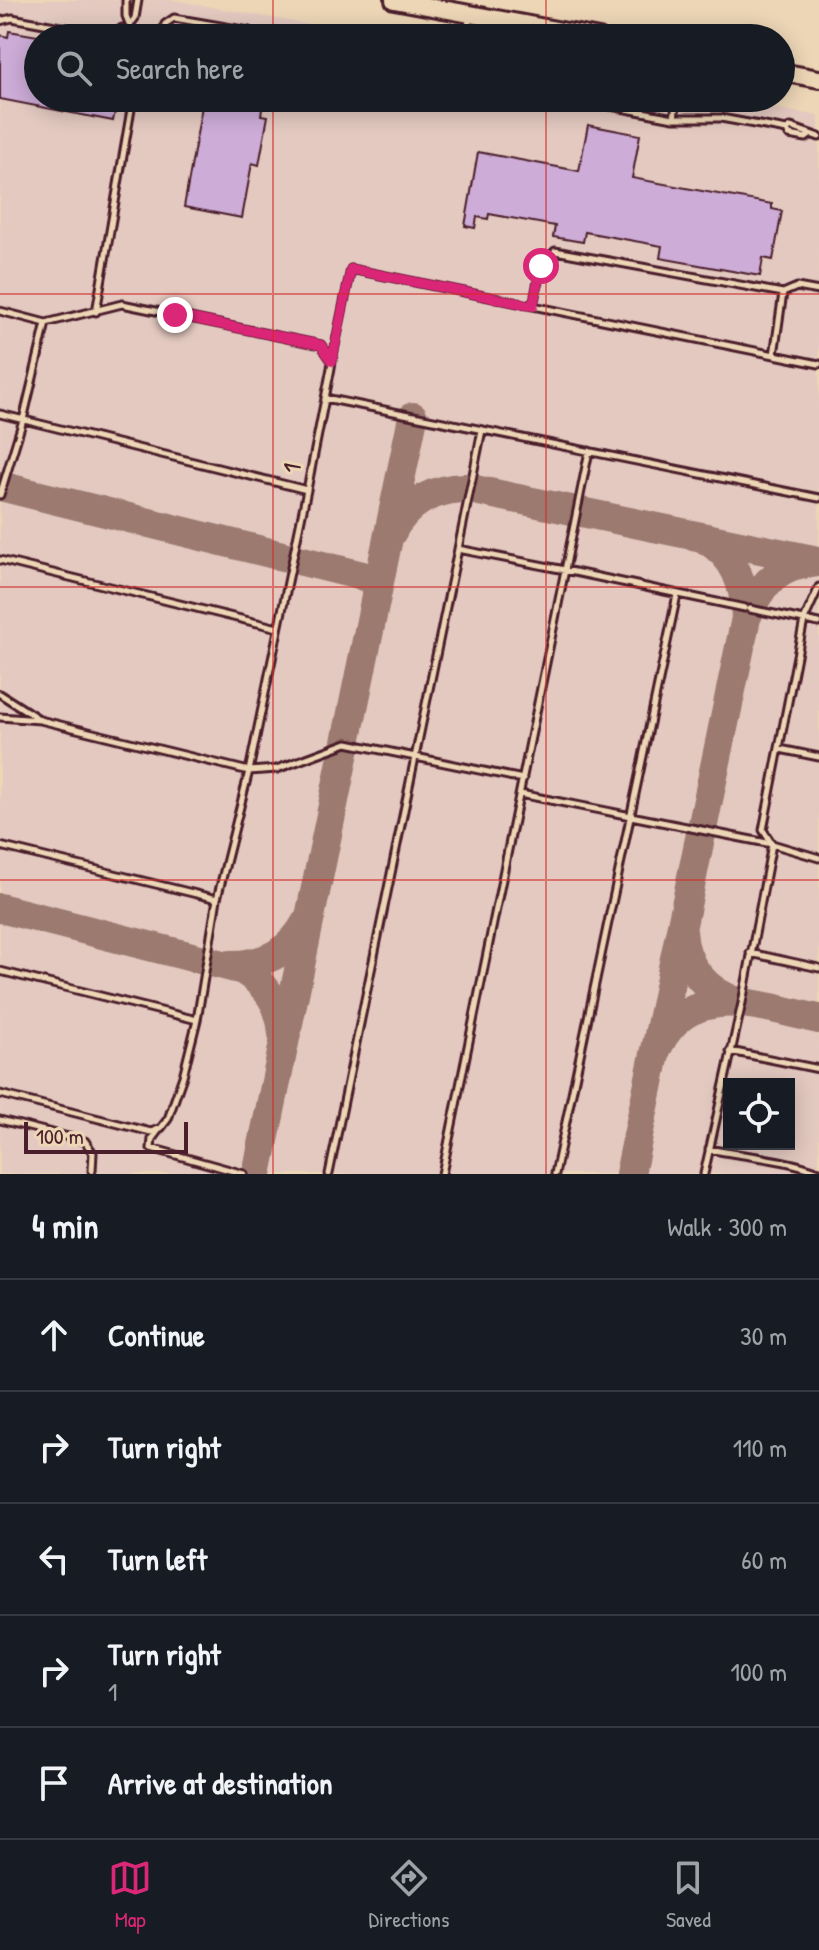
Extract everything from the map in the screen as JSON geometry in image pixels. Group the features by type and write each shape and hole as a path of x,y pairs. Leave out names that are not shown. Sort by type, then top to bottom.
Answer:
{"main road":[{"path":"394,0 524,24"},
{"path":"795,75 819,79"}],"lane":[{"path":"126,0 128,24"},
{"path":"133,24 138,0"},
{"path":"469,24 470,14"},
{"path":"0,21 12,18 43,24"},
{"path":"165,24 174,18 209,24"},
{"path":"96,312 131,112"},
{"path":"642,112 674,118 721,118 787,130 791,127 819,137"},
{"path":"674,118 675,112"},
{"path":"819,291 797,287 783,293 555,251 541,266 533,306 819,364"},
{"name":"1","path":"0,414 307,490 351,269 533,306"},
{"path":"774,355 783,293"},
{"path":"0,311 46,323 122,304 321,345 332,361"},
{"path":"0,495 23,420 46,323"},
{"path":"325,398 819,498"},
{"path":"329,1174 482,430"},
{"path":"442,1174 589,451"},
{"path":"244,1174 151,1148 152,1139 168,1119 197,1020 217,899 249,771 307,490"},
{"path":"458,549 819,623"},
{"path":"0,560 278,628"},
{"path":"704,1174 772,844 763,830 804,620 819,587"},
{"path":"555,1174 677,595"},
{"path":"0,694 40,720"},
{"path":"0,717 40,720 249,771 277,769 347,743 523,779"},
{"path":"780,749 819,757"},
{"path":"520,794 772,844 819,858"},
{"path":"0,846 217,899"},
{"path":"750,953 819,968"},
{"path":"0,971 197,1020"},
{"path":"730,1051 819,1069"},
{"path":"0,1094 151,1132 161,1128"},
{"path":"0,1120 85,1141 93,1153 92,1171"},
{"path":"709,1149 758,1159 785,1160 819,1172"}],"shaded area":[{"path":"0,0 173,0 305,24 24,24 24,112 795,112 819,116 819,1174 0,1174"}],"building":[{"path":"9,31 24,34 24,104 0,99 0,35 8,37"},
{"path":"67,112 115,112 113,121"},
{"path":"201,112 262,112 261,115 268,116 259,165 252,163 242,218 184,207"},
{"path":"588,125 640,135 632,178 772,204 772,209 782,211 773,260 763,258 760,276 660,258 662,246 585,232 583,242 553,237 555,226 489,214 488,219 477,217 475,228 465,226 478,152 579,171"}],"taxiway":[{"path":"257,1174 413,417"},
{"path":"0,486 379,580"},
{"path":"391,533 404,514 421,500 441,491 465,488 813,560"},
{"path":"705,539 724,554 736,572 746,618"},
{"path":"630,1174 746,618 765,585 782,571 819,562"},
{"path":"0,908 243,970 259,982 271,997 283,1034"},
{"path":"231,965 255,962 276,954 293,941 307,921"},
{"path":"682,931 687,956 699,976 717,992 740,1003"},
{"path":"658,1046 672,1025 689,1011 709,1004 752,1004 819,1019"}],"route":[{"path":"175,315 321,345 332,361 351,269 533,306 541,266"}]}
